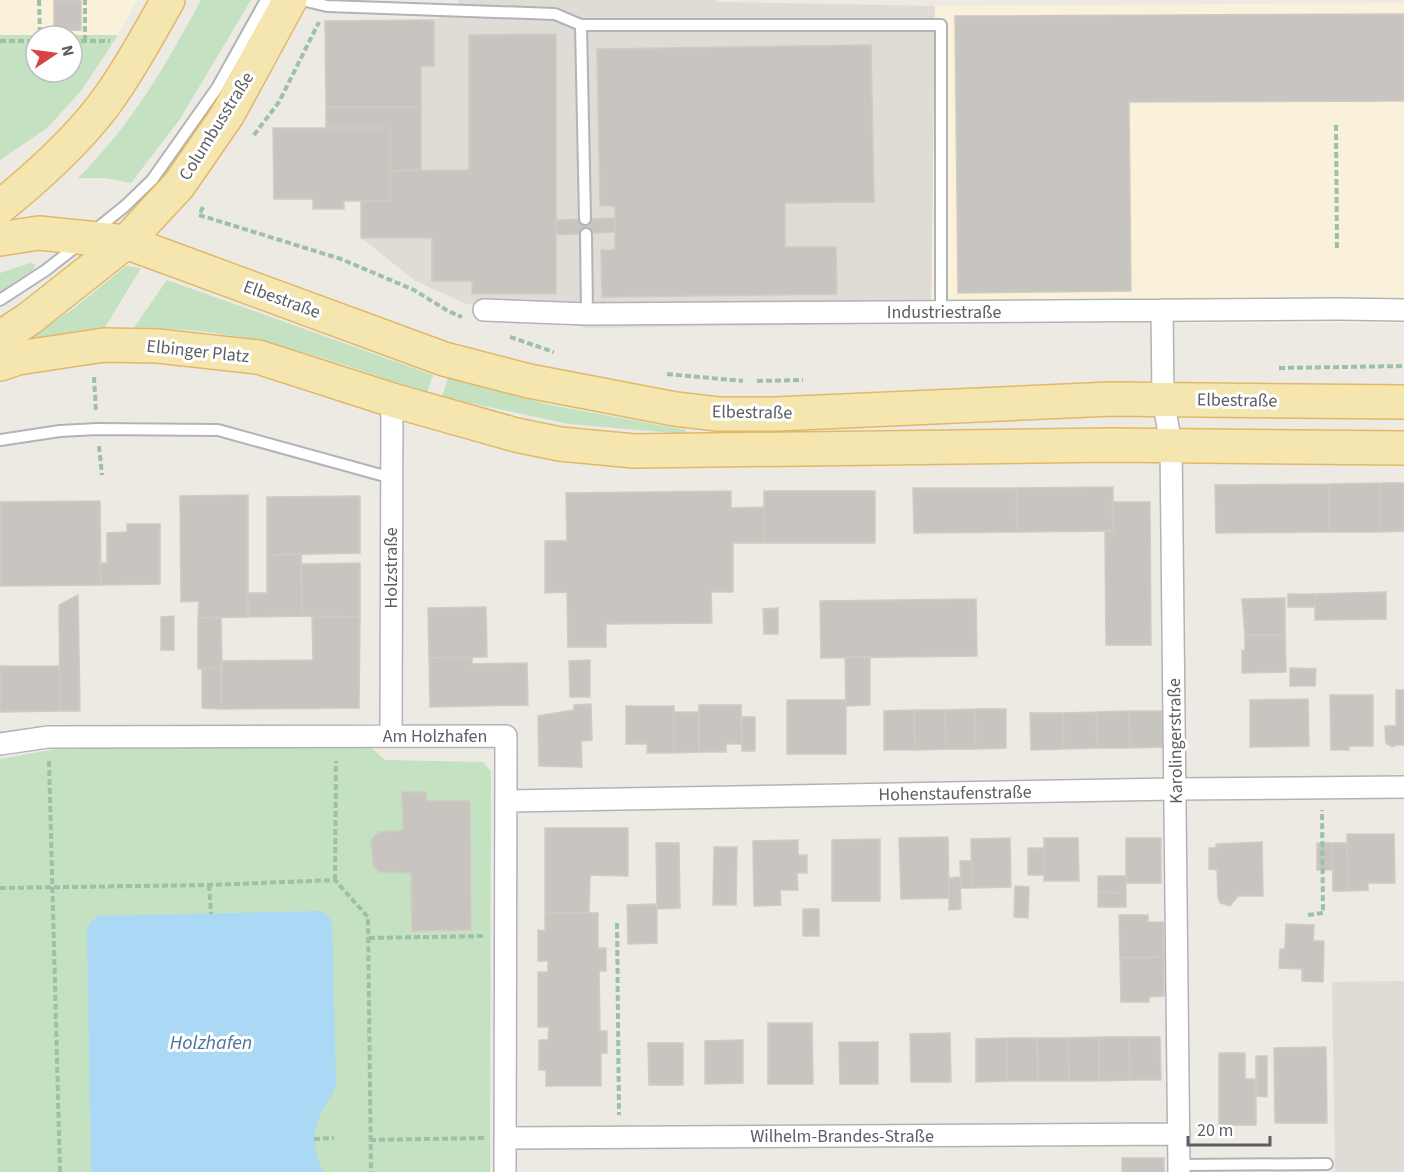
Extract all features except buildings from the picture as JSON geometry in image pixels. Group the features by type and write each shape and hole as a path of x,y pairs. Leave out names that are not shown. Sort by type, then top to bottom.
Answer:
{"main road":[{"path":"0,207 39,172 98,112 111,95 168,0"},
{"name":"Columbusstraße","path":"126,242 178,185 228,114 290,0"},
{"path":"0,239 39,233 126,242"},
{"path":"0,338 30,318 126,242"},
{"name":"Elbestraße","path":"126,242 444,358 529,381 675,409 718,414 777,414 1164,398 1404,402"},
{"name":"Elbinger Platz","path":"0,364 18,358 87,346 158,346 258,357 392,400"},
{"name":"Elbestraße","path":"392,400 560,444 634,451 1171,445 1404,448"}],"street":[{"name":"Karolingerstraße","path":"1162,310 1164,398 1171,445 1179,1168"},
{"name":"Industriestraße","path":"477,315 1404,310"},
{"name":"Holzstraße","path":"391,736 392,400"},
{"name":"Am Holzhafen","path":"0,744 48,737 506,736 505,1172"},
{"name":"Hohenstaufenstraße","path":"507,801 1404,787"},
{"name":"Wilhelm-Brandes-Straße","path":"505,1138 1179,1134"}],"lane":[{"path":"0,300 46,270 88,237 152,180 217,88 266,0"},
{"path":"302,0 327,6 555,14 581,25 941,25 941,312"},
{"path":"581,25 585,219"},
{"path":"586,234 587,314"},
{"path":"0,440 60,431 97,429 218,430 392,478"},
{"path":"1179,1168 1327,1164"}],"path":[{"path":"39,0 40,24"},
{"path":"85,0 85,41 93,41"},
{"path":"0,41 24,41"},
{"path":"1336,124 1337,251"},
{"path":"199,215 341,259 414,290 448,310 477,315"},
{"path":"503,334 564,355"},
{"path":"1277,368 1404,366"},
{"path":"663,374 745,381"},
{"path":"756,381 814,379"},
{"path":"48,737 60,1172"},
{"path":"336,737 335,880 369,917 371,1172"},
{"path":"1308,915 1323,913 1322,788"},
{"path":"0,888 210,885 335,880"},
{"path":"210,885 211,914"},
{"path":"617,923 619,1084"},
{"path":"369,938 506,935"},
{"path":"314,1140 334,1138"},
{"path":"370,1140 470,1138"}],"shaded area":[{"path":"0,0 137,0 118,35 84,35 84,24 24,24 24,35 0,35"},
{"path":"458,0 716,0 717,2 935,6 931,323 588,328 464,303 416,281 361,238 361,201 390,201 390,171 421,170 421,66 434,66 434,20 458,10"},
{"path":"1404,3 1404,323 931,323 935,6"},
{"path":"1404,981 1404,1172 1335,1172 1332,982"}],"green space":[{"path":"201,0 251,0 180,119 131,183 105,178 78,178 131,116"},
{"path":"0,35 24,35 24,84 84,84 84,35 118,35 81,91 47,128 0,160"},
{"path":"30,263 35,264 34,269 0,292 0,273"},
{"path":"126,266 141,268 101,334 26,340 73,309"},
{"path":"167,280 433,375 427,393 319,357 246,338 209,332 133,329"},
{"path":"448,378 545,404 686,430 685,434 569,424 442,397"},
{"path":"367,744 385,760 483,762 491,771 490,1172 0,1172 0,759 61,748"}],"water":[{"name":"Holzhafen","path":"320,911 329,917 332,925 336,1086 316,1126 316,1149 324,1172 91,1172 87,930 91,922 99,916"}]}
